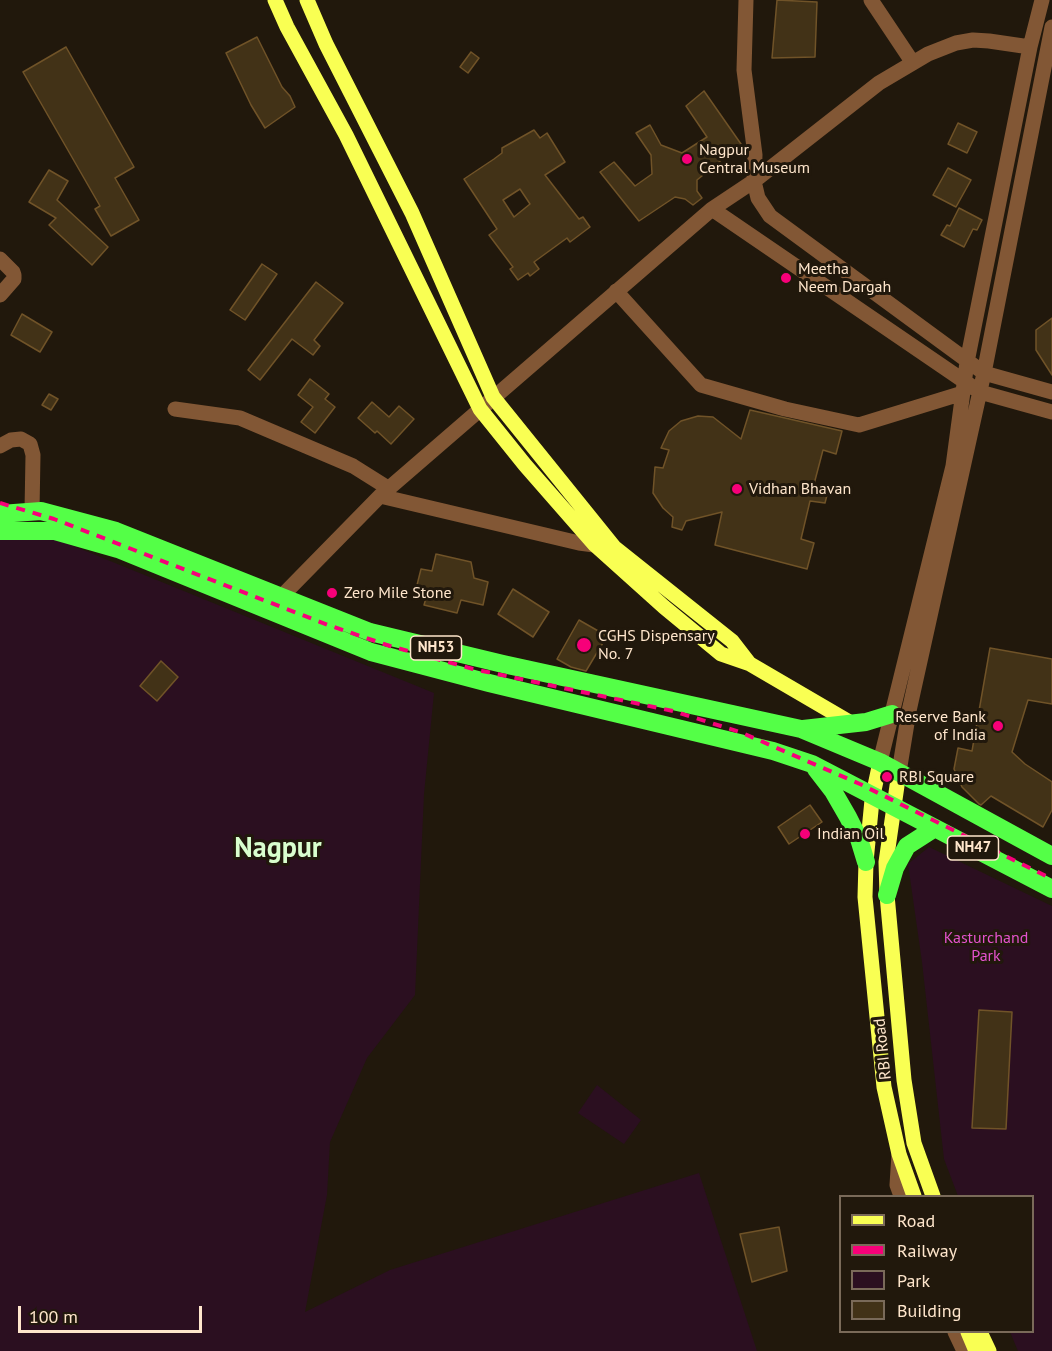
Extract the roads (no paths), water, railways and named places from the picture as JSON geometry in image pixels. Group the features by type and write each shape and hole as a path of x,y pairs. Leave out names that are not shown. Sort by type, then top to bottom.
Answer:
{"highway":[{"name":"NH53","path":"0,514 41,511 116,531 370,632 503,664 801,729 880,762"},
{"name":"NH53","path":"0,531 55,531 118,549 371,652 773,752 812,764 873,795"},
{"path":"801,729 866,722 892,714"},
{"name":"NH47","path":"880,762 1052,856"},
{"path":"812,764 833,791 848,817 859,839 866,862"},
{"name":"NH47","path":"873,795 1052,889"},
{"path":"886,894 895,868 907,846 935,828"}],"main road":[{"path":"275,0 287,27 344,131 480,409 595,545 664,608 721,654 750,664 851,723"},
{"path":"307,0 326,44 406,200 493,397 614,547 732,641 750,664"},
{"path":"382,208 406,200"},
{"path":"880,762 873,795 866,862 866,897 884,1086 898,1154 913,1195"},
{"name":"RBI Road","path":"899,772 886,862 886,894 904,1080 914,1143 932,1195"},
{"path":"968,1333 976,1351"},
{"path":"980,1333 989,1351"}],"street":[{"path":"746,0 744,70 755,155 754,181 758,198 770,216 984,373 1052,392"},
{"path":"871,0 913,63"},
{"path":"880,762 953,465 967,362 1030,47 1042,0"},
{"path":"899,772 909,711 984,373 1052,27"},
{"path":"281,597 384,492 616,291 712,209 754,181 871,89 937,50 956,43 973,40 1030,47"},
{"path":"712,209 964,386 1052,412"},
{"path":"0,259 13,272 14,279 0,296"},
{"path":"616,291 700,385 785,409 859,425 964,386"},
{"path":"175,409 240,418 353,466 384,492 579,543 614,547"},
{"path":"0,446 11,440 21,439 30,444 33,455 32,511"},
{"path":"898,1154 897,1185 900,1195"},
{"path":"955,1333 964,1351"}],"railway":[{"path":"0,503 54,519 328,625 390,646 473,669 673,711 740,732 860,784 1052,879"}],"place":[{"name":"Nagpur Central Museum","path":"687,159"},
{"name":"Meetha Neem Dargah","path":"786,278"},
{"name":"Vidhan Bhavan","path":"737,489"},
{"name":"Zero Mile Stone","path":"332,593"},
{"name":"CGHS Dispensary No. 7","path":"584,645"},
{"name":"Reserve Bank of India","path":"998,726"},
{"name":"RBI Square","path":"887,777"},
{"name":"Indian Oil","path":"805,834"}],"district":[{"name":"Nagpur","path":"278,849"}],"park label":[{"name":"Kasturchand Park","path":"986,947"}]}
